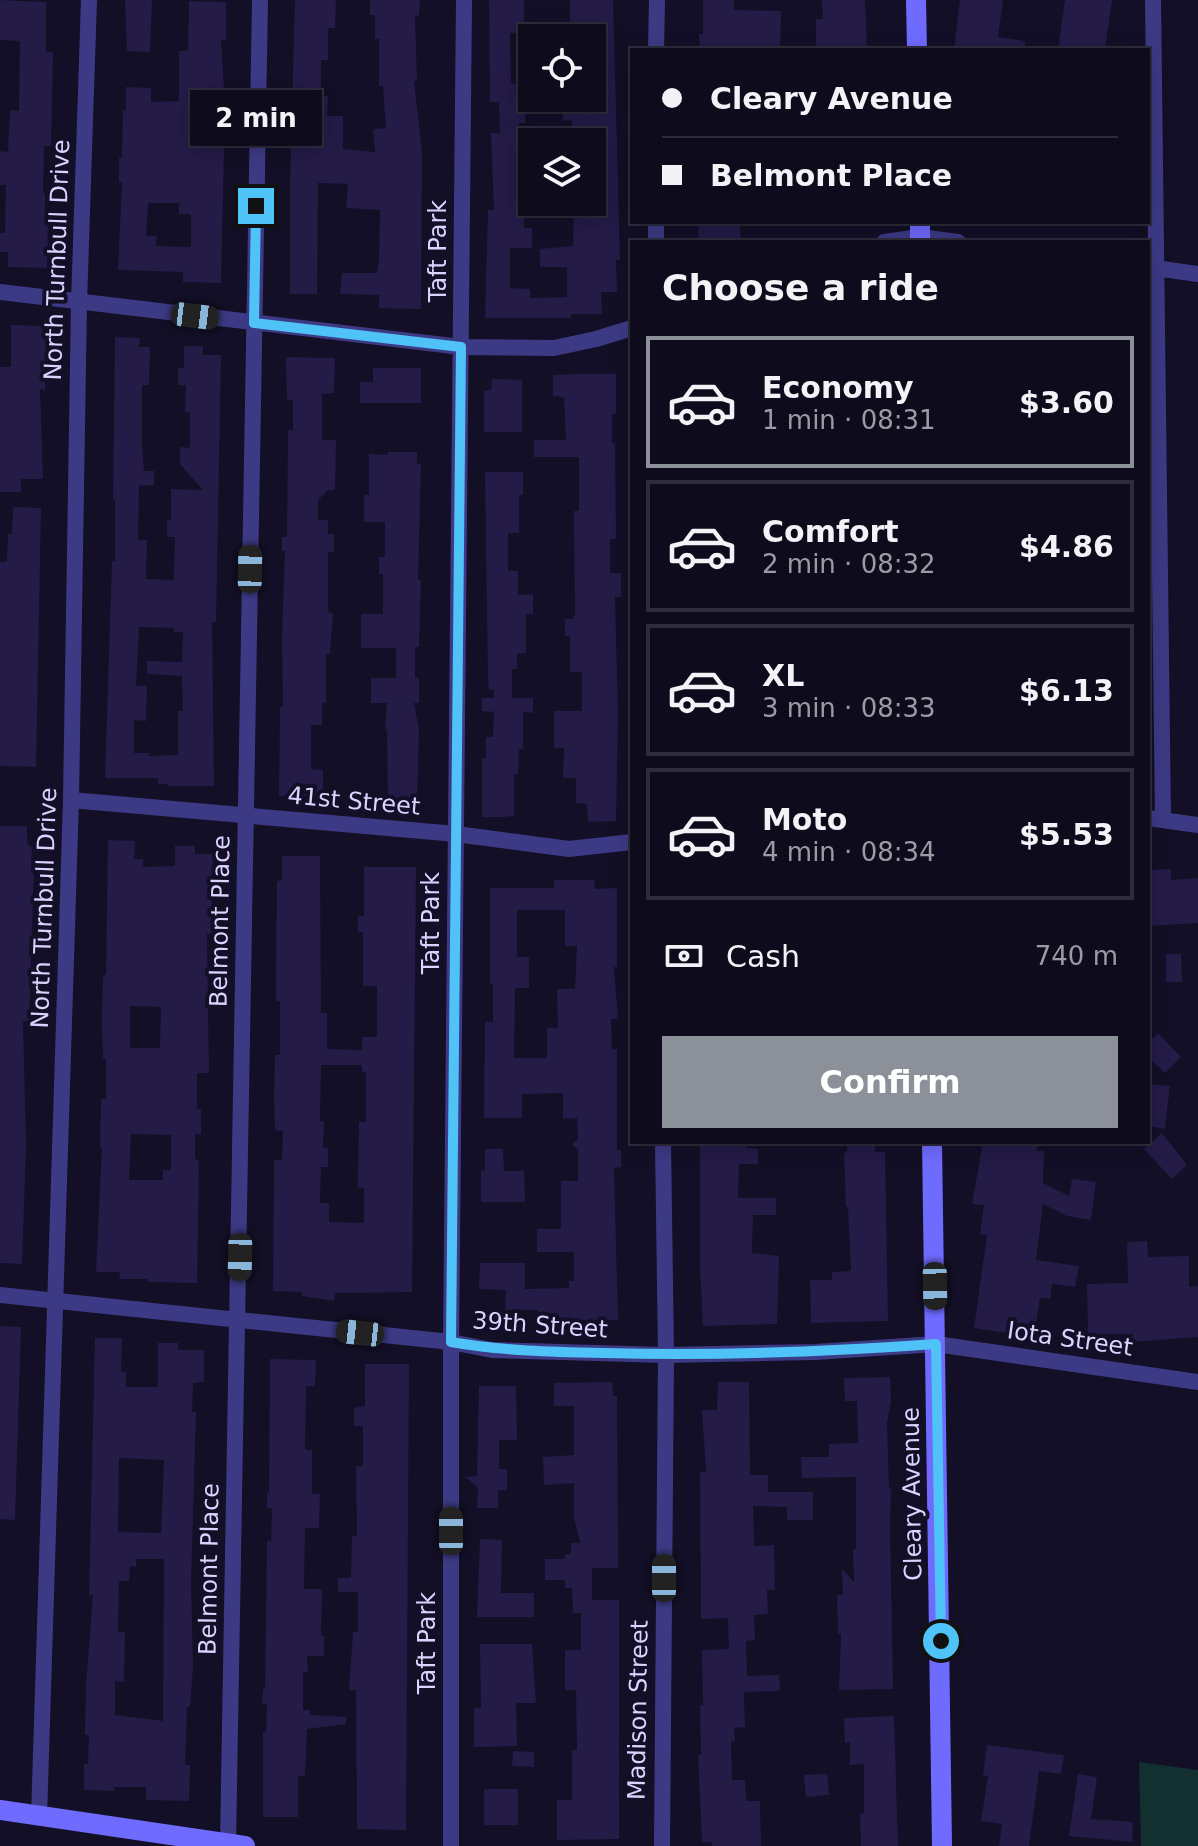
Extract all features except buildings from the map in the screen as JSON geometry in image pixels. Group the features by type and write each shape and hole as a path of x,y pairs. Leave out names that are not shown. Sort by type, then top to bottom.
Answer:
{"street":[{"name":"North Turnbull Drive","path":"39,1817 71,800 79,303 89,0"},
{"name":"Belmont Place","path":"236,1845 239,1320 260,0"},
{"name":"Taft Park","path":"451,1846 451,1342 464,0"},
{"path":"656,48 657,0"},
{"path":"916,0 917,48"},
{"path":"1153,0 1155,819 1198,825"},
{"path":"893,240 920,234 948,240"},
{"path":"1152,268 1198,274"},
{"path":"0,292 461,347 554,348 630,329"},
{"name":"41st Street","path":"71,800 456,834 569,849 630,842"},
{"name":"Madison Street","path":"662,1846 666,1355 663,1144"},
{"name":"Cleary Avenue","path":"932,1144 942,1846"},
{"name":"39th Street","path":"0,1295 451,1342 492,1350 666,1355 815,1352 936,1344"},
{"name":"Iota Street","path":"936,1344 1198,1382"},
{"path":"0,1810 236,1845"}],"green space":[{"path":"1139,1762 1198,1770 1198,1846 1141,1846"}],"route":[{"path":"256,206 254,323 461,347 451,1342 492,1350 666,1355 815,1352 936,1344 941,1641"}]}
